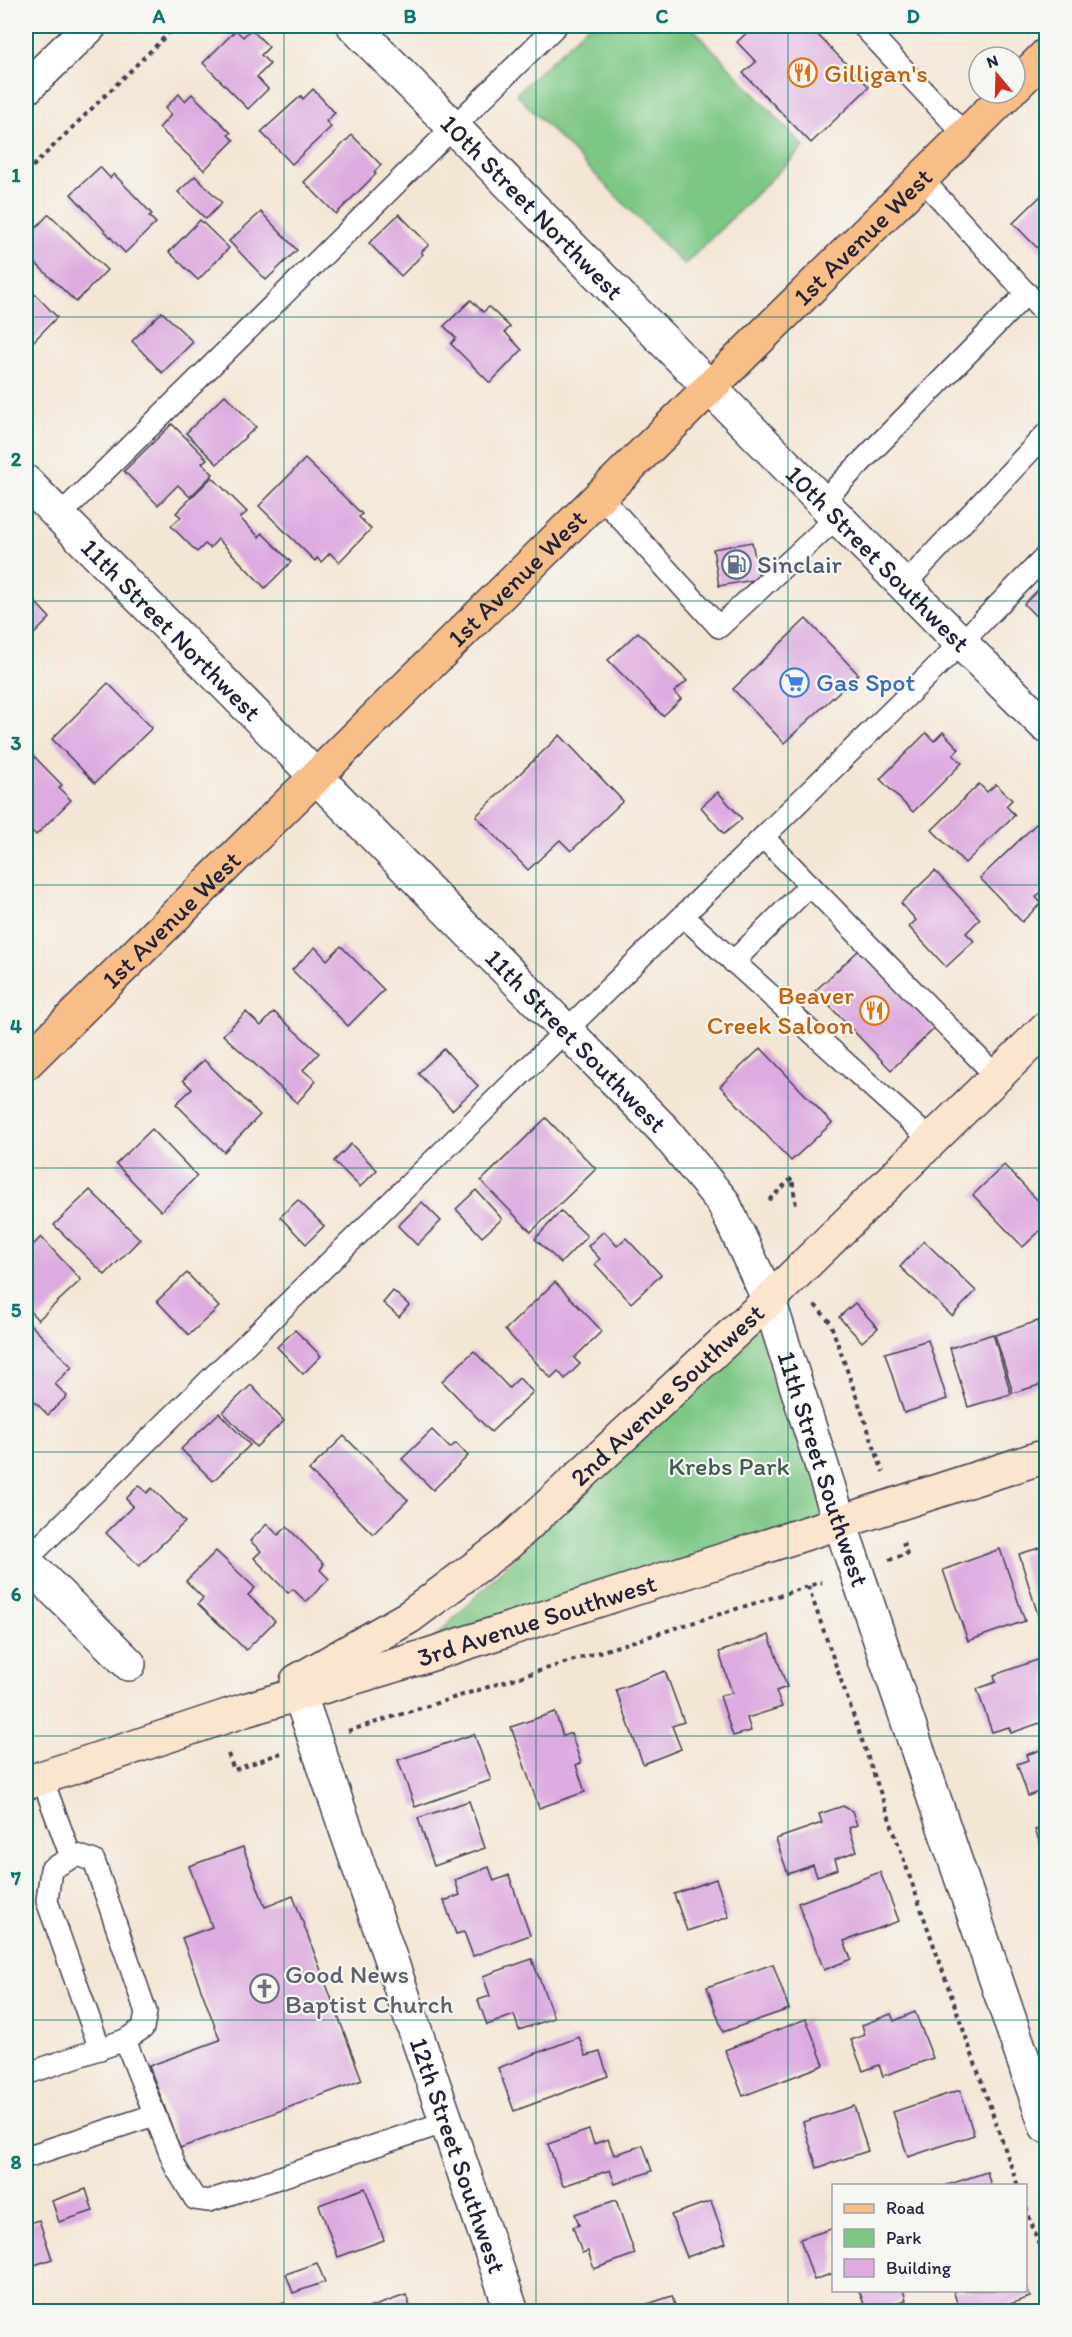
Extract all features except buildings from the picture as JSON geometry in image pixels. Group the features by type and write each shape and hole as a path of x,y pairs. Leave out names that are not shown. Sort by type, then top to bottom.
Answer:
{"main road":[{"path":"1027,74 1047,55"},
{"name":"1st Avenue West","path":"26,1063 996,105"},
{"name":"2nd Avenue Southwest","path":"246,1710 409,1617 507,1544 769,1300 1047,1028"},
{"name":"3rd Avenue Southwest","path":"34,1780 299,1693 414,1660 1047,1456"}],"street":[{"path":"26,88 90,26"},
{"name":"10th Street Northwest","path":"354,26 710,388"},
{"name":"10th Street Southwest","path":"710,388 961,643 1047,726"},
{"name":"11th Street Northwest","path":"26,482 317,777"},
{"name":"11th Street Southwest","path":"317,777 565,1032 664,1130 723,1202 769,1300 856,1571 1047,2126"},
{"path":"26,1561 129,1664"},
{"name":"12th Street Southwest","path":"299,1693 512,2312"}],"lane":[{"path":"58,516 556,26"},
{"path":"863,26 965,135"},
{"path":"922,179 1047,315"},
{"path":"600,496 719,627 830,509 1026,293"},
{"path":"904,585 1047,434"},
{"path":"26,1561 1047,556"},
{"path":"763,837 997,1077"},
{"path":"734,962 810,885"},
{"path":"683,916 932,1141"},
{"path":"34,1780 71,1857"},
{"path":"26,2074 96,2051 125,2040 143,2028 147,2012 94,1861 77,1855 51,1869 47,1901 96,2051"},
{"path":"125,2040 176,2168 195,2199 209,2200 447,2121"},
{"path":"26,2157 154,2115"}],"path":[{"path":"26,174 176,26"},
{"path":"769,1200 792,1178 796,1206"},
{"path":"813,1302 830,1322 884,1473"},
{"path":"227,1751 234,1770 316,1741 856,1571"},
{"path":"808,1586 1017,2184"},
{"path":"1027,2210 1047,2266"}],"green space":[{"path":"588,26 691,26 804,147 684,265 516,94"},
{"name":"Krebs Park","path":"769,1300 840,1523 413,1660"}],"place":[{"name":"Gilligan's","path":"803,73"},
{"name":"Sinclair","path":"736,564"},
{"name":"Gas Spot","path":"795,682"},
{"name":"Beaver Creek Saloon","path":"875,1010"},
{"name":"Good News Baptist Church","path":"264,1989"}]}
